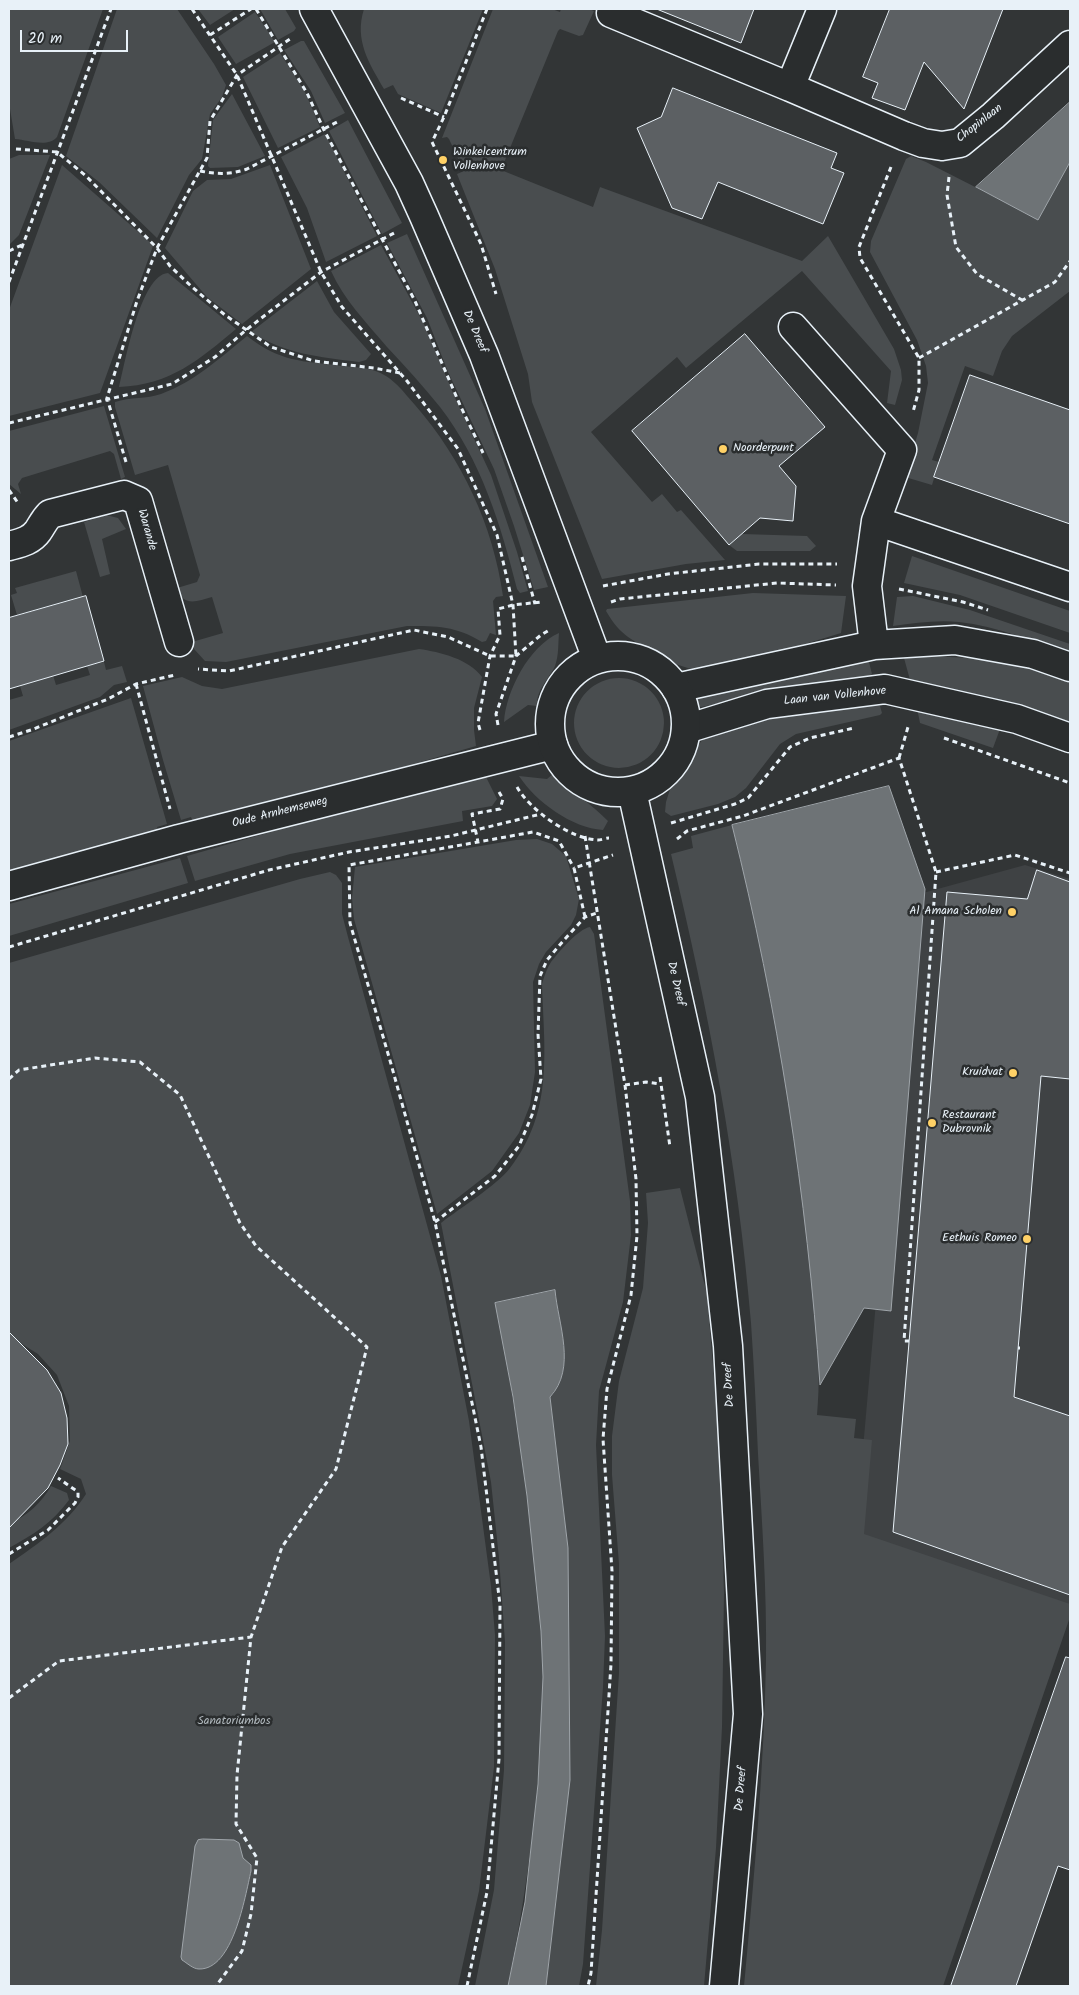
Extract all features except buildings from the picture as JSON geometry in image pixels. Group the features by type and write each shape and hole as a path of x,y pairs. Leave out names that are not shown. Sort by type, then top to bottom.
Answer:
{"street":[{"path":"790,87 822,9"},
{"name":"Chopinlaan","path":"611,13 904,136 923,143 942,146 960,143 993,116 1070,45"},
{"name":"De Dreef","path":"317,14 409,183 424,216 484,355 597,659"},
{"path":"793,327 902,450 876,521 868,578 874,645"},
{"name":"Warande","path":"9,546 29,540 38,532 43,520 50,514 124,495 138,501 179,642"},
{"path":"876,521 1070,587"},
{"path":"676,688 874,645 955,640 1032,654 1070,667"},
{"path":"620,656 642,660 661,670 676,688 684,705 686,729 682,747 671,768 653,783 632,792 612,793 592,788 574,777 562,764 553,745 550,733 550,716 559,689 576,670 597,659 620,656"},
{"name":"Laan van Vollenhove","path":"686,729 767,704 884,689 1017,720 1070,738"},
{"name":"Oude Arnhemseweg","path":"9,886 179,839 553,745"},
{"name":"De Dreef","path":"632,792 700,1097 728,1346 748,1714 724,1986"}],"path":[{"path":"9,282 112,9"},
{"path":"192,9 237,75 321,272 342,307 400,373 458,449 498,535 513,605 516,656 490,656 448,637 414,630 228,671 202,668 192,671"},
{"path":"210,35 251,9"},
{"path":"256,9 307,93 324,130 426,325 460,405 487,461"},
{"path":"461,199 432,142 444,117 487,9"},
{"path":"138,501 107,398 157,248 207,158 210,120 237,75 280,46 317,14"},
{"path":"200,171 216,174 236,173 272,158 389,92 444,117"},
{"path":"902,450 919,390 919,358 860,258 860,247 865,229 904,136"},
{"path":"953,144 947,194 956,246 977,274 1022,300"},
{"path":"16,149 57,152 86,176 157,248 170,266 192,287 225,315 271,347 314,361 400,373"},
{"path":"9,423 107,398 172,384 214,357 321,272 424,216"},
{"path":"9,251 23,244"},
{"path":"919,358 1055,282 1070,261"},
{"path":"520,552 535,604 620,599 768,584 868,578"},
{"path":"575,602 668,574 759,564 847,564 868,578"},
{"path":"9,737 108,699 136,684 183,673"},
{"path":"136,684 179,839"},
{"path":"900,723 917,729"},
{"path":"640,831 735,804 748,798 781,755 790,747 810,738 855,728"},
{"path":"935,735 1070,783"},
{"path":"675,841 687,831 743,816 899,758 936,872 904,1341 909,1341"},
{"path":"9,947 269,870 349,852 451,836 542,814"},
{"path":"585,836 626,1085 636,1179 637,1236 631,1295 607,1389 603,1438 612,1571 611,1664 588,1986"},
{"path":"467,1986 488,1892 498,1760 500,1605 481,1447 434,1222 392,1064 350,923 349,865 478,842"},
{"path":"936,872 1015,855 1070,873"},
{"path":"585,917 574,868 612,856"},
{"path":"434,1222 494,1176 519,1146 532,1115 542,1079 538,1034 540,976 547,960 585,917 598,913"},
{"path":"9,1078 19,1070 95,1058 140,1062 180,1095 240,1223 256,1246 367,1347 336,1469 282,1547 251,1637 237,1775 236,1824 257,1858 251,1914 242,1951 216,1986"},
{"path":"626,1085 646,1082 660,1084"},
{"path":"9,1554 48,1530 78,1497 78,1492 58,1478"},
{"path":"9,1698 59,1661 251,1637"}],"shaded area":[{"path":"1070,102 1070,162 1038,220 976,187"},
{"path":"889,786 925,889 891,1311 864,1308 820,1385 799,1173 777,1033 732,825"},
{"path":"1025,865 1070,879 1070,1612 853,1561 912,896"},
{"path":"555,1290 564,1345 564,1359 563,1373 550,1397 568,1548 570,1780 546,1986 508,1986 525,1902 538,1784 543,1677 541,1631 527,1496 513,1397 495,1303"},
{"path":"198,1840 234,1840 239,1843 243,1858 251,1865 251,1871 241,1914 229,1945 221,1958 211,1966 199,1969 190,1966 181,1957 195,1846"}],"green space":[{"path":"9,9 103,9 57,137 48,142 37,143 15,139 9,103"},
{"path":"117,9 177,9 226,85 222,97 210,114 202,159 189,175 157,238 99,182 66,156"},
{"path":"198,9 235,9 210,25"},
{"path":"260,9 285,9 296,28 278,40"},
{"path":"364,9 483,9 441,113 398,94 393,85 384,89 368,60 362,41 361,20"},
{"path":"493,9 552,9 560,12 561,9 589,9 594,11 583,35 579,36 560,29 558,31 501,170 593,207 600,187 802,261 828,236 894,349 901,370 902,380 895,405 887,403 891,371 802,271 686,368 677,357 591,432 652,502 662,494 677,512 681,510 725,560 686,564 602,579 532,402 528,374 495,269 457,174 464,171 449,139 447,137 442,138"},
{"path":"255,12 275,42 236,64 218,37"},
{"path":"304,41 345,113 325,123 311,91 284,50"},
{"path":"280,53 305,92 320,127 278,148 243,77"},
{"path":"232,94 265,156 238,167 210,168 208,166 213,120"},
{"path":"348,120 402,223 382,234 329,131"},
{"path":"325,134 377,236 326,262 307,208 281,157"},
{"path":"19,155 50,155 19,235 9,245 9,159"},
{"path":"911,156 1038,219 1070,162 1070,291 1012,336 1002,351 993,376 965,366 932,460 939,462 932,485 905,477 918,433 928,383 926,366 917,340 870,252 871,241 906,159"},
{"path":"62,165 153,246 100,393 9,416 9,310"},
{"path":"270,165 311,269 242,324 207,297 165,248 193,191 207,180 231,179"},
{"path":"407,234 485,409 548,587 534,590 494,469 448,372 427,318 387,243"},
{"path":"381,245 424,324 456,400 491,475 528,591 520,593 517,589 504,541 488,494 467,449 454,427 427,391 356,310 342,292 331,271"},
{"path":"168,273 236,329 209,351 169,376 137,385 119,387 135,322 142,304 149,288 158,278"},
{"path":"317,281 334,312 371,354 366,360 359,362 290,350 251,332"},
{"path":"247,336 259,345 281,356 315,363 369,369 377,372 395,383 415,405 432,426 461,470 473,494 492,544 503,596 496,597 493,601 496,635 490,633 486,641 482,642 464,633 446,628 407,626 226,662 205,661 194,649 192,642 223,633 212,597 192,602 187,601 177,588 197,582 200,575 168,465 135,475 115,402 156,396 185,383 206,369"},
{"path":"104,406 125,477 121,479 114,454 110,451 22,478 18,484 21,494 9,484 9,431"},
{"path":"106,515 118,518 126,529 102,539 110,574 100,577 84,522"},
{"path":"742,534 807,536 816,546 810,551 737,551 729,545"},
{"path":"912,556 1070,611 1070,633 960,595 904,583"},
{"path":"76,571 83,597 17,615 11,595 17,593 15,588"},
{"path":"753,593 846,596 841,633 782,651 701,670 678,665 634,641 617,627 606,611 607,609"},
{"path":"913,596 970,610 1070,644 1070,654 1015,635 973,624 942,621 893,626 897,597"},
{"path":"559,633 558,654 555,666 541,690 537,706 528,705 504,722 509,697 521,671 538,648 548,639"},
{"path":"419,649 454,657 470,665 482,677 474,708 476,746 195,827 191,817 181,820 143,686 182,677 202,686 222,689"},
{"path":"930,656 990,659 1070,676 1070,732 943,688 910,680 904,658"},
{"path":"104,662 106,670 122,666 127,682 114,685 100,697 9,730 9,700 23,696 20,686 53,675 56,685 90,675 87,666"},
{"path":"869,662 872,674 870,676 830,680 701,707 695,705 695,696"},
{"path":"619,678 636,681 651,691 661,706 664,723 661,740 651,755 636,765 619,768 602,765 587,755 577,740 574,723 577,706 587,691 602,681"},
{"path":"131,698 167,824 157,827 160,837 9,879 9,741"},
{"path":"855,705 880,706 882,713 796,734 780,744 746,788 735,797 718,804 671,816 665,812 671,786 693,751 706,736 759,717"},
{"path":"917,708 1000,729 993,748 920,723"},
{"path":"483,771 497,799 492,806 462,811 463,821 290,854 195,881 187,856"},
{"path":"554,773 608,821 603,830 579,824 556,812 535,795 519,776 547,779"},
{"path":"732,825 766,974 800,1176 818,1345 819,1392 817,1415 856,1419 854,1438 872,1440 864,1534 1070,1604 1070,1617 943,1986 744,1986 761,1783 766,1660 764,1557 752,1339 745,1264 730,1146 709,1028 671,854 693,848 691,836"},
{"path":"537,839 552,844 566,856 579,899 576,915 571,925 546,952 539,964 533,982 535,1072 530,1105 519,1133 492,1171 437,1214 354,919 352,898 355,867 516,840"},
{"path":"180,858 188,883 9,936 9,904"},
{"name":"Sanatoriumbos","path":"330,872 336,875 342,883 342,914 441,1276 469,1421 491,1586 495,1635 494,1767 479,1891 458,1986 9,1986 9,1564 61,1524 86,1494 81,1479 60,1469 70,1441 69,1406 57,1375 38,1354 9,1336 9,963"},
{"path":"590,927 594,934 630,1201 631,1235 623,1302 599,1391 596,1445 605,1636 583,1964 579,1986 546,1986 570,1780 568,1548 550,1397 554,1393 564,1346 555,1290 496,1303 519,1439 532,1542 543,1652 542,1717 533,1833 522,1910 508,1986 475,1986 494,1890 504,1770 505,1642 491,1482 441,1223 504,1175 524,1146 534,1125 543,1080 542,984 550,964 559,953 574,936"},
{"path":"680,1188 707,1294 719,1438 724,1593 722,1727 716,1848 704,1986 596,1986 602,1930 619,1673 619,1564 612,1475 612,1436 619,1381 643,1288 648,1223 646,1193"},
{"path":"51,1486 67,1493 69,1500 42,1527 9,1548 9,1523 22,1517 33,1508"}],"place":[{"name":"Winkelcentrum Vollenhove","path":"443,160"},
{"name":"Noorderpunt","path":"723,449"},
{"name":"Al Amana Scholen","path":"1012,912"},
{"name":"Kruidvat","path":"1013,1073"},
{"name":"Restaurant Dubrovnik","path":"932,1123"},
{"name":"Eethuis Romeo","path":"1027,1239"}]}
